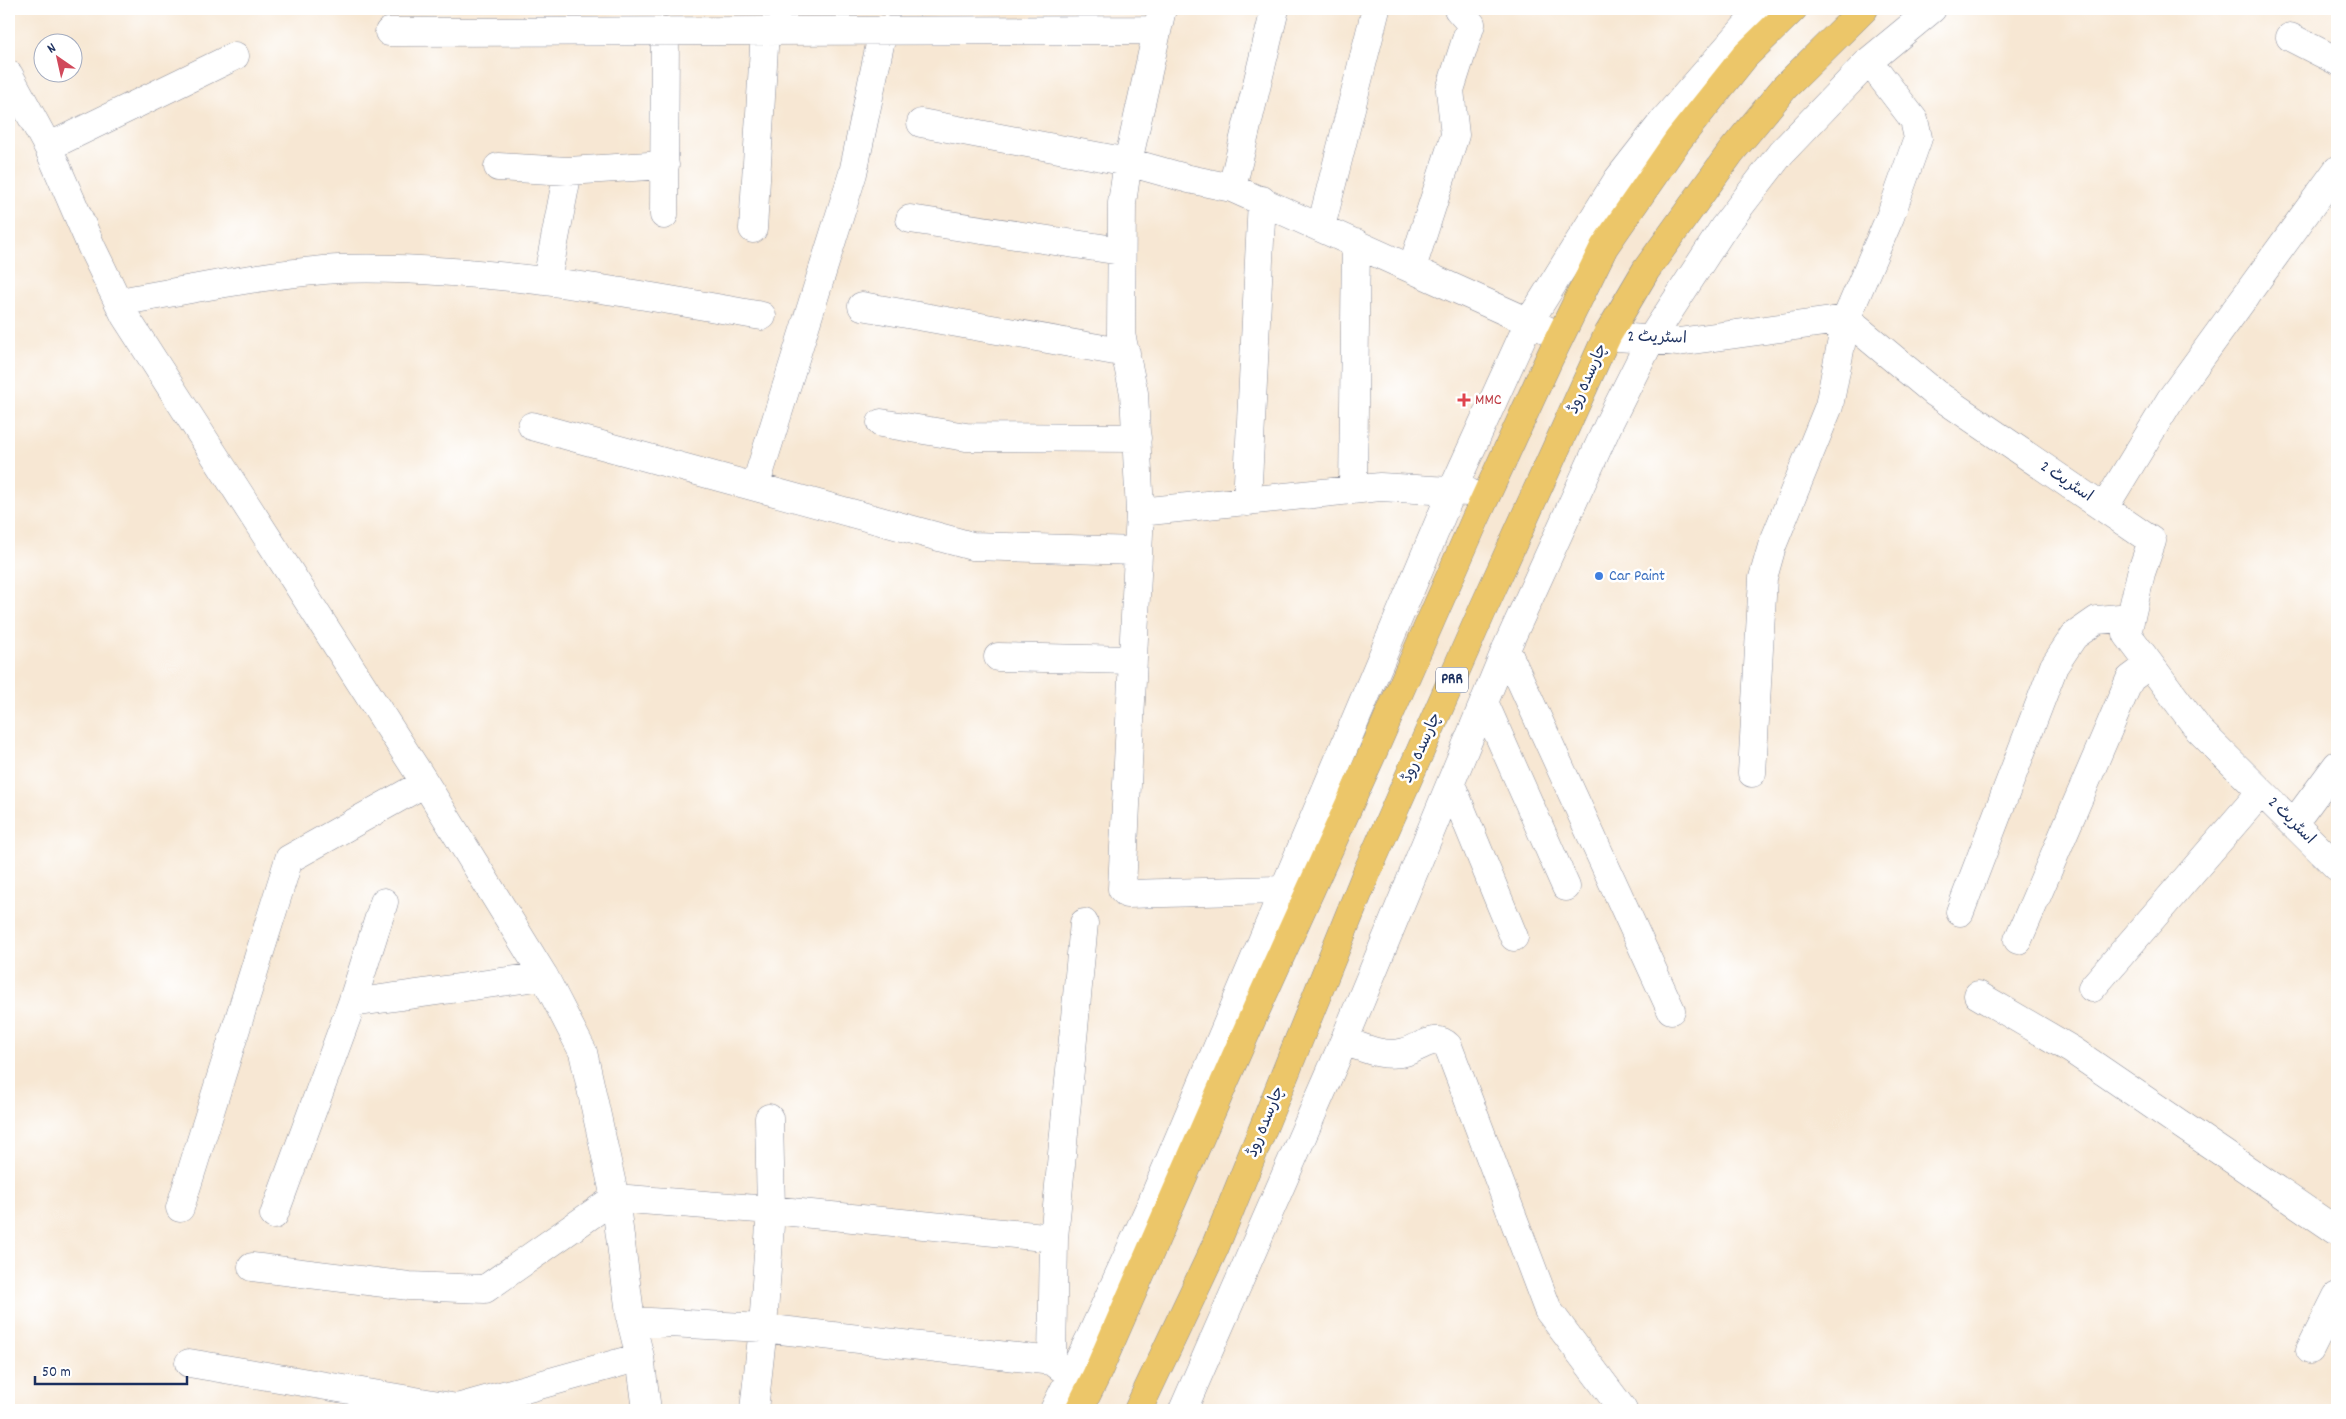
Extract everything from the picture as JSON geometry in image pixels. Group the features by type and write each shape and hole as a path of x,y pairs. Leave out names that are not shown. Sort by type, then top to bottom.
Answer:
{"highway":[{"name":"PRR","path":"1079,1410 1096,1376 1232,1063 1487,494 1560,336 1604,247 1678,140 1745,56 1793,9"},
{"name":"چارسدہ روڈ","path":"1138,1410 1215,1246 1366,874 1607,336 1646,270 1731,152 1786,86 1864,9"},
{"path":"1356,788 1396,806"}],"street":[{"path":"1232,188 1275,9"},
{"path":"1321,227 1376,9"},
{"path":"1412,268 1455,135 1450,90 1471,24 1458,9"},
{"path":"1062,1368 1152,1202 1282,890 1452,491 1529,322 1618,179 1664,120 1761,9"},
{"path":"1183,1410 1344,1041 1506,648 1610,421 1651,339 1724,227 1781,153 1869,61 1932,9"},
{"path":"389,32 565,20 665,30 765,31 883,30 1159,20 1128,162 1122,204 1121,334 1134,393 1140,512 1122,889 1127,894 1282,890"},
{"path":"664,215 665,30"},
{"path":"756,487 853,173 883,30"},
{"path":"753,229 765,31"},
{"path":"2290,37 2337,61"},
{"path":"48,148 235,56"},
{"path":"1752,772 1763,578 1772,546 1829,406 1846,319 1890,218 1918,138 1914,120 1869,61"},
{"path":"9,75 48,148 92,248 130,323 425,783 544,976 583,1052 616,1198 631,1321 640,1357 647,1410"},
{"path":"921,123 1128,162 1189,179 1232,188 1560,336"},
{"path":"498,167 568,171 664,165"},
{"path":"2104,508 2170,400 2337,170"},
{"path":"547,280 568,171"},
{"path":"1247,502 1262,200"},
{"path":"910,218 1121,251"},
{"path":"1353,488 1356,243"},
{"path":"119,302 237,282 324,270 379,269 435,271 547,280 600,287 762,316"},
{"path":"862,306 1126,353"},
{"name":"اسٹریٹ 2","path":"1607,336 1678,342 1846,319 1935,393 2152,541 2141,574 2127,634 2199,730 2337,867"},
{"path":"881,423 966,437 1137,438"},
{"path":"532,426 972,546 1137,551"},
{"path":"1140,512 1247,502 1353,488 1380,487 1487,494"},
{"path":"1960,912 2054,666 2074,636 2097,620 2131,617"},
{"path":"1506,648 1670,1010"},
{"path":"998,656 1132,660"},
{"path":"2018,940 2130,680 2150,665"},
{"path":"1484,702 1566,887"},
{"path":"2294,823 2337,765"},
{"path":"180,1208 288,859 425,783"},
{"path":"1451,784 1514,937"},
{"path":"2092,988 2262,792"},
{"path":"274,1216 352,1003 384,902"},
{"path":"1054,1410 1062,1368 1054,1238 1084,923"},
{"path":"352,1003 544,976"},
{"path":"1978,995 2072,1050 2337,1231"},
{"path":"1344,1041 1392,1055 1408,1052 1435,1040 1442,1041 1448,1046 1548,1310 1623,1410"},
{"path":"754,1410 763,1328 771,1210 769,1118"},
{"path":"252,1267 409,1286 485,1289 616,1198 771,1210 1054,1238"},
{"path":"2310,1350 2337,1296"},
{"path":"631,1321 763,1328 1062,1368"},
{"path":"189,1363 457,1408 640,1357"}],"place":[{"name":"MMC","path":"1464,400"},
{"name":"Car Paint","path":"1599,576"}]}
